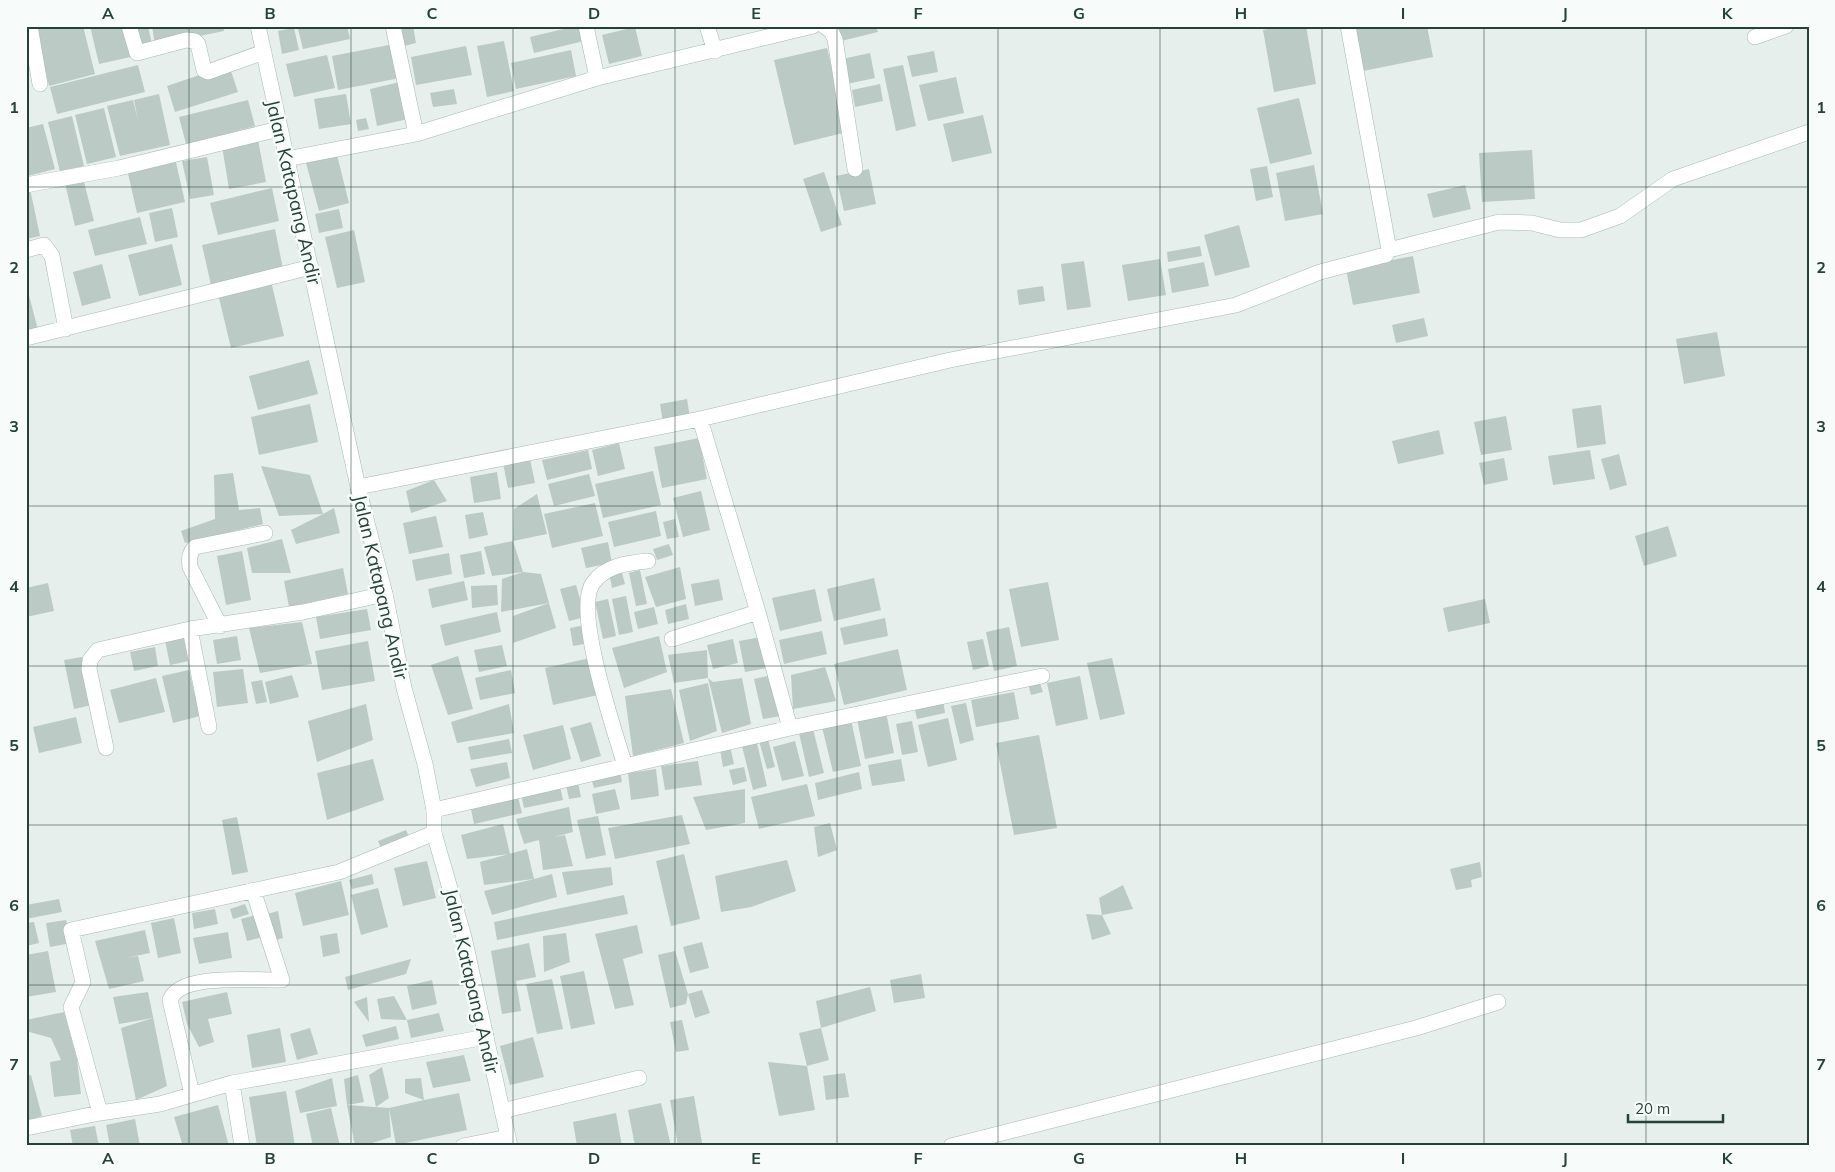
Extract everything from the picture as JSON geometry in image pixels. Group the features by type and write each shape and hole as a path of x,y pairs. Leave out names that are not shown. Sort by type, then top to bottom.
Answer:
{"street":[{"path":"26,27 30,26 40,84"},
{"path":"129,26 137,53 186,40 195,41 198,44 203,67 208,72 264,52"},
{"name":"Jalan Katapang Andir","path":"258,26 358,487 385,594 404,688 425,764 434,810 434,834 464,937 509,1141"},
{"path":"393,26 416,134"},
{"path":"586,26 597,78"},
{"path":"708,26 715,52"},
{"path":"286,159 416,134 597,78 715,52 813,26"},
{"path":"824,26 831,31 835,39 854,169"},
{"path":"358,487 700,419 950,360 1236,305 1320,272 1386,255 1389,250 1348,26"},
{"path":"1755,36 1786,26"},
{"path":"26,185 118,168 279,129"},
{"path":"1389,250 1499,222 1532,223 1560,230 1581,230 1620,216 1673,178 1809,132"},
{"path":"26,250 44,245 52,256 66,329"},
{"path":"26,338 311,267"},
{"path":"700,419 758,612 790,728"},
{"path":"220,626 190,567 189,558 192,550 195,547 265,533"},
{"path":"625,766 587,625 587,597 592,583 602,573 620,564 648,560"},
{"path":"106,748 89,669 93,654 98,650 190,629 220,626 385,594"},
{"path":"672,639 758,612"},
{"path":"190,629 209,727"},
{"path":"434,810 790,728 1042,676"},
{"path":"100,1113 70,1007 83,982 71,930 339,872 434,834"},
{"path":"192,1094 170,1000 172,996 183,987 216,979 282,980 253,890"},
{"path":"951,1146 1416,1028 1498,1002"},
{"path":"26,1128 100,1113 160,1104 232,1083 486,1037"},
{"path":"502,1111 639,1078"},
{"path":"232,1083 242,1146"},
{"path":"463,1146 509,1141"}],"building":[{"path":"35,26 83,26 95,74 49,86"},
{"path":"90,26 128,26 135,56 99,64"},
{"path":"135,26 148,26 152,44 139,47"},
{"path":"152,26 223,26 224,31 155,45"},
{"path":"310,26 347,26 350,39 303,49 298,29"},
{"path":"400,26 413,26 416,43 404,46"},
{"path":"581,26 584,41 534,53 530,37"},
{"path":"837,26 876,26 878,32 841,41"},
{"path":"1282,26 1306,26 1316,84 1274,92 1263,30"},
{"path":"1354,26 1427,26 1433,57 1363,71"},
{"path":"635,27 642,56 609,64 602,35"},
{"path":"294,28 299,50 282,54 278,31"},
{"path":"504,41 514,91 487,97 477,46"},
{"path":"394,44 400,78 338,90 332,56"},
{"path":"466,46 472,75 416,85 411,57"},
{"path":"827,48 847,132 794,145 774,60"},
{"path":"571,50 576,76 516,89 511,63"},
{"path":"934,51 938,72 912,77 907,56"},
{"path":"870,53 875,78 847,84 842,59"},
{"path":"327,55 335,88 294,97 286,64"},
{"path":"138,65 145,92 57,114 50,87"},
{"path":"229,65 238,92 175,112 167,86"},
{"path":"903,65 916,126 896,131 883,69"},
{"path":"956,77 964,113 928,121 919,85"},
{"path":"400,82 408,119 377,126 370,89"},
{"path":"880,84 883,101 855,107 852,90"},
{"path":"454,89 457,104 433,107 430,93"},
{"path":"159,94 170,145 120,156 107,106 133,100 138,120 134,100"},
{"path":"346,94 351,124 319,129 314,99"},
{"path":"1299,98 1312,154 1270,164 1257,108"},
{"path":"248,100 255,126 186,144 179,117"},
{"path":"104,108 116,157 87,164 75,115"},
{"path":"983,115 992,153 952,162 943,124"},
{"path":"72,116 84,166 60,172 48,122"},
{"path":"366,118 369,129 358,131 356,120"},
{"path":"43,124 55,169 28,176 26,128"},
{"path":"258,140 266,182 229,189 222,146"},
{"path":"1532,150 1535,199 1482,202 1479,153"},
{"path":"337,155 349,203 319,211 306,163"},
{"path":"207,157 214,195 190,199 182,161"},
{"path":"175,158 185,202 137,213 127,169"},
{"path":"1314,165 1323,214 1285,221 1276,173"},
{"path":"1267,166 1273,197 1256,201 1250,169"},
{"path":"869,169 876,204 844,211 836,176"},
{"path":"824,172 842,225 821,232 803,179"},
{"path":"83,178 94,221 75,226 65,183"},
{"path":"1465,185 1471,209 1433,218 1427,194"},
{"path":"272,188 279,221 218,235 210,203"},
{"path":"26,189 30,189 40,236 26,239"},
{"path":"172,208 178,237 155,242 149,213"},
{"path":"339,209 343,228 319,233 315,214"},
{"path":"140,217 147,244 95,256 88,230"},
{"path":"1239,225 1250,267 1215,276 1204,235"},
{"path":"275,229 283,269 211,285 202,245"},
{"path":"354,230 365,282 337,288 325,237"},
{"path":"172,244 182,285 139,296 128,255"},
{"path":"1200,246 1202,256 1168,262 1167,252"},
{"path":"1413,256 1420,293 1353,305 1346,269"},
{"path":"1160,259 1166,295 1128,301 1122,265"},
{"path":"1084,261 1091,307 1067,310 1061,264"},
{"path":"1204,262 1209,286 1172,293 1168,269"},
{"path":"102,264 111,298 82,306 73,272"},
{"path":"271,281 284,336 231,348 218,294"},
{"path":"26,284 38,330 26,333"},
{"path":"1043,286 1045,301 1019,305 1017,290"},
{"path":"1424,318 1428,336 1396,343 1392,325"},
{"path":"1717,332 1725,376 1684,384 1676,339"},
{"path":"309,360 318,394 258,410 249,376"},
{"path":"687,399 690,418 663,423 660,404"},
{"path":"310,404 318,442 259,455 251,417"},
{"path":"1601,405 1606,444 1577,448 1572,409"},
{"path":"1506,416 1512,450 1481,455 1474,422"},
{"path":"1439,430 1444,454 1398,464 1392,441"},
{"path":"699,438 707,479 662,488 654,447"},
{"path":"619,443 625,469 598,476 592,450"},
{"path":"588,450 592,469 547,480 542,460"},
{"path":"1590,450 1595,479 1553,485 1548,456"},
{"path":"1619,454 1627,485 1610,490 1601,459"},
{"path":"1504,458 1508,480 1484,485 1479,463"},
{"path":"530,459 535,483 508,488 503,463"},
{"path":"261,466 310,475 323,514 279,516"},
{"path":"653,471 661,505 603,518 595,484"},
{"path":"497,472 501,499 474,503 470,477"},
{"path":"233,473 239,510 260,508 263,524 185,543 181,531 215,519 214,475"},
{"path":"589,474 595,496 554,506 548,484"},
{"path":"434,480 447,501 411,513 406,491"},
{"path":"701,491 710,530 683,537 673,498"},
{"path":"537,494 547,534 513,541 514,509"},
{"path":"595,503 603,536 552,548 544,514"},
{"path":"334,508 340,533 296,544 291,530"},
{"path":"656,511 661,536 614,547 608,522"},
{"path":"483,512 488,535 469,539 465,515"},
{"path":"436,516 443,547 409,554 403,523"},
{"path":"675,519 679,537 667,539 663,522"},
{"path":"1668,526 1677,556 1644,566 1635,536"},
{"path":"282,539 291,573 252,573 247,548"},
{"path":"513,541 523,572 492,576 484,547"},
{"path":"608,542 612,563 586,568 581,548"},
{"path":"669,544 673,555 657,560 653,549"},
{"path":"242,551 251,600 226,605 217,556"},
{"path":"481,551 485,574 464,578 460,555"},
{"path":"449,553 452,574 416,581 412,560"},
{"path":"680,567 686,599 656,607 645,577"},
{"path":"343,568 348,594 289,607 284,581"},
{"path":"640,570 647,604 636,606 629,573"},
{"path":"523,572 541,574 549,603 501,612 502,579"},
{"path":"622,573 625,584 612,588 610,577"},
{"path":"874,578 881,610 834,621 827,589"},
{"path":"719,579 723,600 695,606 691,584"},
{"path":"464,581 468,600 432,608 428,589"},
{"path":"1048,582 1059,640 1021,647 1009,589"},
{"path":"48,583 54,611 26,617 26,588"},
{"path":"497,585 498,605 472,608 471,586"},
{"path":"576,585 585,617 569,621 560,589"},
{"path":"815,589 822,621 780,631 772,598"},
{"path":"626,596 633,632 619,635 612,599"},
{"path":"608,599 616,636 603,639 595,602"},
{"path":"1485,599 1490,623 1448,632 1443,608"},
{"path":"549,603 556,628 513,643 513,616"},
{"path":"686,604 689,619 668,624 665,610"},
{"path":"654,607 658,624 638,629 634,612"},
{"path":"367,609 371,630 320,639 316,617"},
{"path":"497,612 501,632 445,646 440,625"},
{"path":"885,618 888,636 844,645 840,628"},
{"path":"302,622 312,664 260,673 249,628"},
{"path":"585,625 589,643 573,646 570,628"},
{"path":"1009,627 1017,666 994,671 986,632"},
{"path":"822,631 827,654 784,664 779,640"},
{"path":"183,635 189,661 170,665 165,640"},
{"path":"237,636 241,660 217,664 213,640"},
{"path":"659,636 667,672 624,688 612,648"},
{"path":"761,637 767,668 745,672 739,641"},
{"path":"733,639 738,663 713,669 707,645"},
{"path":"983,639 989,666 973,670 967,642"},
{"path":"368,641 375,681 322,690 315,651"},
{"path":"502,645 507,666 479,672 474,650"},
{"path":"155,647 158,666 134,671 130,652"},
{"path":"898,649 907,690 844,705 834,664"},
{"path":"707,650 708,678 674,683 668,655"},
{"path":"458,656 473,709 448,715 431,665"},
{"path":"82,657 92,705 74,709 64,660"},
{"path":"590,658 598,695 553,705 545,668"},
{"path":"1112,658 1125,714 1100,720 1087,663"},
{"path":"825,667 836,701 793,709 791,675"},
{"path":"243,669 248,703 217,707 213,672"},
{"path":"189,670 200,716 173,723 162,676"},
{"path":"511,670 515,693 480,700 475,678"},
{"path":"292,675 299,697 270,704 265,682"},
{"path":"772,675 781,716 763,719 754,679"},
{"path":"1080,676 1088,719 1056,726 1047,683"},
{"path":"156,678 165,712 119,723 110,690"},
{"path":"708,678 713,682 742,678 751,724 722,733"},
{"path":"262,680 267,702 256,704 251,682"},
{"path":"1039,680 1043,692 1031,695 1028,683"},
{"path":"708,683 717,731 690,741 679,690"},
{"path":"671,689 684,743 633,756 625,696"},
{"path":"1014,692 1019,719 976,727 971,700"},
{"path":"943,699 945,713 917,719 914,705"},
{"path":"966,703 974,740 960,744 951,706"},
{"path":"366,704 373,740 317,762 308,721"},
{"path":"509,704 514,733 457,743 451,722"},
{"path":"886,712 894,753 865,759 857,719"},
{"path":"76,717 82,743 39,753 33,727"},
{"path":"948,718 957,760 928,767 918,725"},
{"path":"851,720 861,766 833,772 822,727"},
{"path":"912,721 918,752 902,755 896,724"},
{"path":"591,722 601,756 581,762 570,728"},
{"path":"563,725 571,759 533,770 523,735"},
{"path":"813,729 824,773 809,777 799,733"},
{"path":"1039,735 1057,828 1014,835 996,743"},
{"path":"509,739 512,753 471,760 468,747"},
{"path":"768,739 775,767 767,769 759,741"},
{"path":"795,741 804,776 782,781 773,747"},
{"path":"757,743 767,786 753,790 742,746"},
{"path":"730,746 734,764 723,767 720,749"},
{"path":"373,759 384,800 327,820 317,773"},
{"path":"901,759 905,781 872,786 868,765"},
{"path":"698,761 702,785 665,790 661,766"},
{"path":"507,762 510,778 476,787 470,769"},
{"path":"744,767 747,781 733,785 729,770"},
{"path":"656,769 659,796 631,800 628,773"},
{"path":"620,771 622,782 594,788 591,777"},
{"path":"859,772 862,789 818,800 815,783"},
{"path":"578,783 581,797 569,799 566,785"},
{"path":"807,784 815,816 759,829 751,797"},
{"path":"560,786 563,800 524,808 521,794"},
{"path":"615,789 620,809 596,814 592,794"},
{"path":"745,789 745,823 706,830 693,797"},
{"path":"517,793 522,813 474,824 470,804"},
{"path":"569,807 573,832 554,837 565,835 573,866 543,870 539,840 524,844 516,819"},
{"path":"682,815 690,844 615,859 608,828"},
{"path":"598,816 606,855 586,859 577,820"},
{"path":"237,817 248,872 232,875 222,820"},
{"path":"830,823 837,850 818,857 814,827"},
{"path":"503,824 510,854 467,859 461,835"},
{"path":"406,830 410,840 382,851 378,841"},
{"path":"527,849 534,879 484,885 480,862"},
{"path":"684,854 700,919 671,926 656,861"},
{"path":"787,860 796,891 751,907 721,912 715,876"},
{"path":"427,861 436,898 403,906 394,868"},
{"path":"1480,862 1482,877 1471,880 1472,887 1456,890 1450,869"},
{"path":"611,867 613,885 567,895 562,872"},
{"path":"372,874 374,884 352,889 349,880"},
{"path":"552,874 557,897 492,915 484,891"},
{"path":"341,881 349,915 303,926 295,893"},
{"path":"1123,885 1133,909 1102,915 1099,898"},
{"path":"378,888 388,927 361,935 351,895"},
{"path":"624,895 628,914 497,940 494,922"},
{"path":"59,899 62,912 26,919 26,905"},
{"path":"245,904 249,914 233,919 230,909"},
{"path":"215,909 218,924 194,929 192,913"},
{"path":"278,911 283,938 272,941 267,914"},
{"path":"1086,914 1102,915 1111,934 1092,940"},
{"path":"256,915 263,937 247,941 241,919"},
{"path":"174,918 181,953 158,958 151,923"},
{"path":"66,920 71,943 50,947 46,923"},
{"path":"34,922 39,943 26,946 26,923"},
{"path":"637,925 643,953 623,959 634,1005 615,1009 595,934"},
{"path":"145,930 150,953 125,958 138,956 144,981 109,989 95,941"},
{"path":"228,932 232,958 199,964 193,938"},
{"path":"337,933 340,953 323,957 320,936"},
{"path":"566,933 570,962 544,972 543,936"},
{"path":"702,942 709,968 690,973 683,947"},
{"path":"529,943 536,977 516,981 521,1011 502,1014 491,951"},
{"path":"48,951 56,992 26,997 26,955"},
{"path":"675,951 688,994 686,1004 670,1008 658,955"},
{"path":"411,959 406,974 348,990 345,977"},
{"path":"584,971 595,1024 571,1029 560,976"},
{"path":"921,974 925,998 894,1003 890,980"},
{"path":"552,979 563,1029 537,1034 526,984"},
{"path":"432,980 437,1004 412,1010 407,986"},
{"path":"870,987 876,1011 821,1028 816,1001"},
{"path":"702,990 710,1013 695,1018 688,994"},
{"path":"148,992 167,1086 136,1100 121,1028 153,1018 119,1024 113,997"},
{"path":"227,992 232,1014 208,1019 214,1042 199,1047 187,1024 182,1002"},
{"path":"394,996 407,1020 381,1019 377,999"},
{"path":"367,997 369,1022 354,1002"},
{"path":"64,1012 77,1059 81,1094 54,1097 50,1062 61,1060 51,1038 26,1031 26,1020"},
{"path":"439,1013 444,1031 411,1038 407,1020"},
{"path":"682,1020 689,1050 676,1052 670,1022"},
{"path":"396,1026 399,1039 366,1047 362,1035"},
{"path":"280,1028 286,1062 252,1068 247,1035"},
{"path":"310,1028 318,1054 297,1060 290,1034"},
{"path":"821,1028 829,1060 807,1066 799,1033"},
{"path":"533,1037 544,1077 510,1085 500,1046"},
{"path":"464,1055 471,1081 433,1088 426,1062"},
{"path":"768,1062 807,1066 815,1110 779,1116"},
{"path":"382,1067 389,1098 376,1107 369,1075"},
{"path":"845,1073 849,1097 826,1100 823,1076"},
{"path":"31,1075 42,1116 26,1121 26,1076"},
{"path":"358,1075 364,1102 347,1105 344,1079"},
{"path":"332,1078 337,1106 300,1113 295,1091"},
{"path":"421,1078 424,1100 405,1093 405,1079"},
{"path":"286,1091 295,1146 257,1146 249,1097"},
{"path":"459,1093 467,1130 396,1145 389,1108"},
{"path":"694,1096 702,1143 678,1146 670,1100"},
{"path":"661,1103 671,1146 635,1146 628,1110"},
{"path":"218,1105 229,1146 183,1146 174,1117"},
{"path":"347,1105 389,1108 391,1137 363,1146 355,1146"},
{"path":"331,1108 340,1146 313,1146 306,1114"},
{"path":"616,1113 622,1146 577,1146 573,1122"},
{"path":"135,1119 140,1146 110,1146 106,1125"},
{"path":"95,1126 99,1146 73,1146 70,1130"}]}
